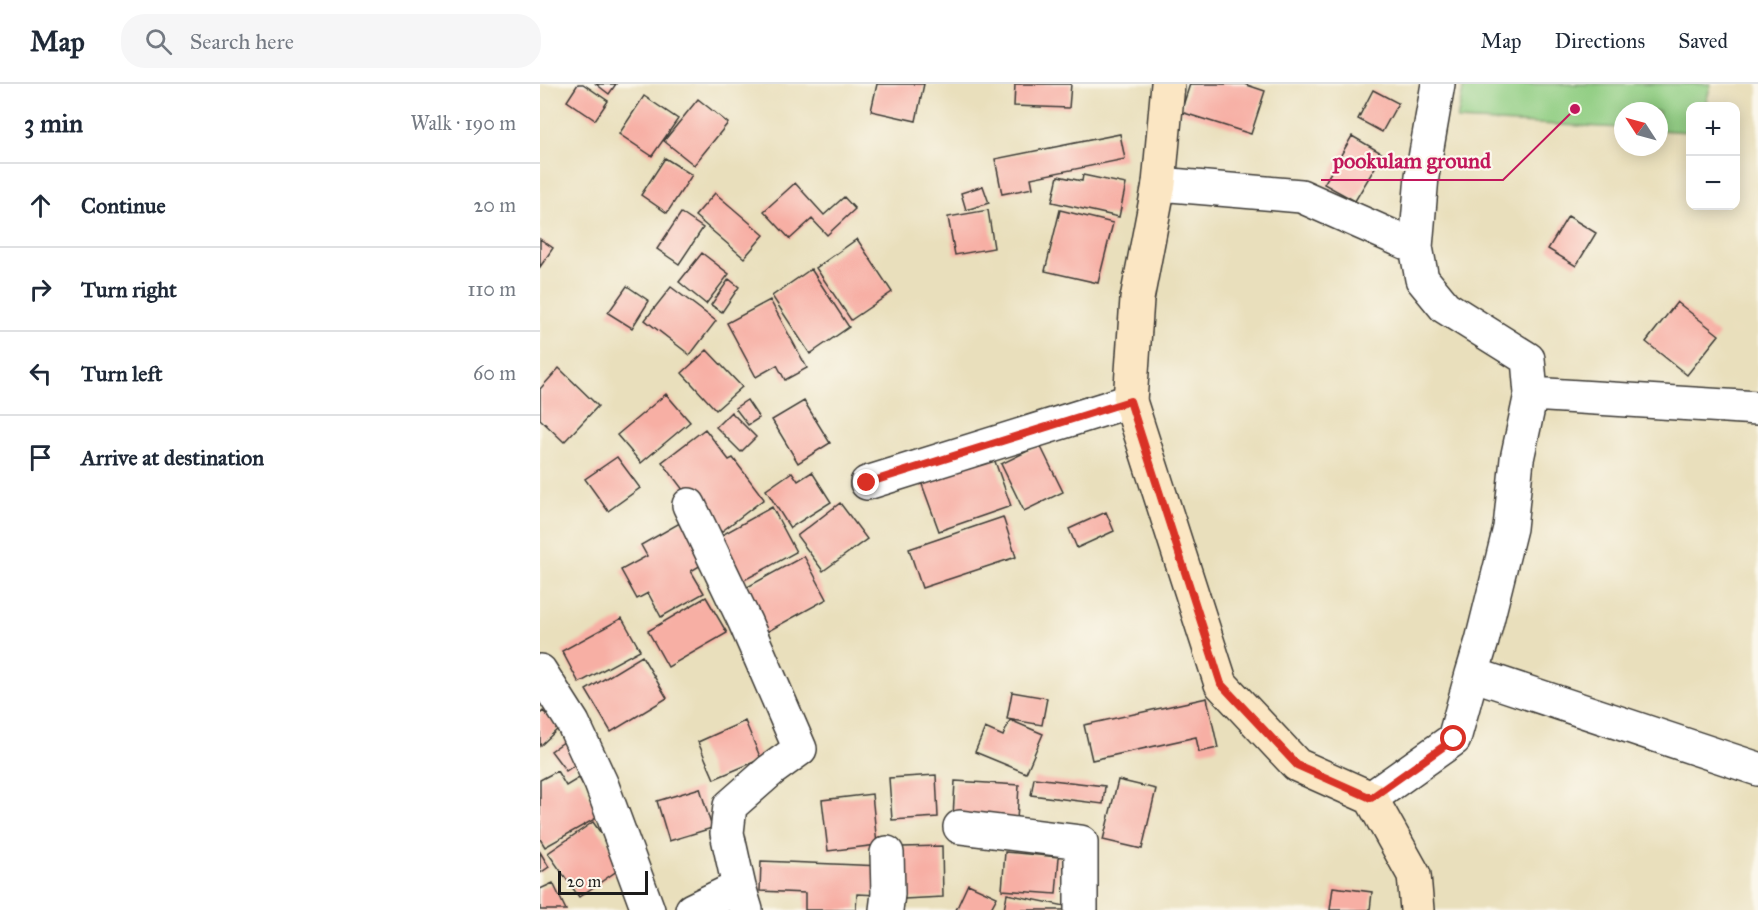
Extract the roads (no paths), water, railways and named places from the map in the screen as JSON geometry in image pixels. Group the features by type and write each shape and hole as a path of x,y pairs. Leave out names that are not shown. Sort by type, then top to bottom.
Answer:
{"main road":[{"path":"1168,84 1159,184 1137,299 1130,401 1221,684 1297,765 1371,798 1414,875 1417,910"}],"street":[{"path":"1371,798 1454,739 1482,641 1510,528 1517,459 1531,394 1528,359 1445,307 1422,279 1416,247 1422,176 1438,84"},
{"path":"1159,184 1301,196 1416,247"},
{"path":"1531,394 1758,408"},
{"path":"867,483 1130,401"},
{"path":"689,505 745,622 800,749 771,770 730,806 727,833 742,899 692,910"},
{"path":"540,671 573,723 601,783 648,910"},
{"path":"1472,674 1758,769"},
{"path":"960,827 1081,842 1081,910"},
{"path":"886,910 887,853"}],"place":[{"name":"pookulam ground","path":"1575,109"}]}
